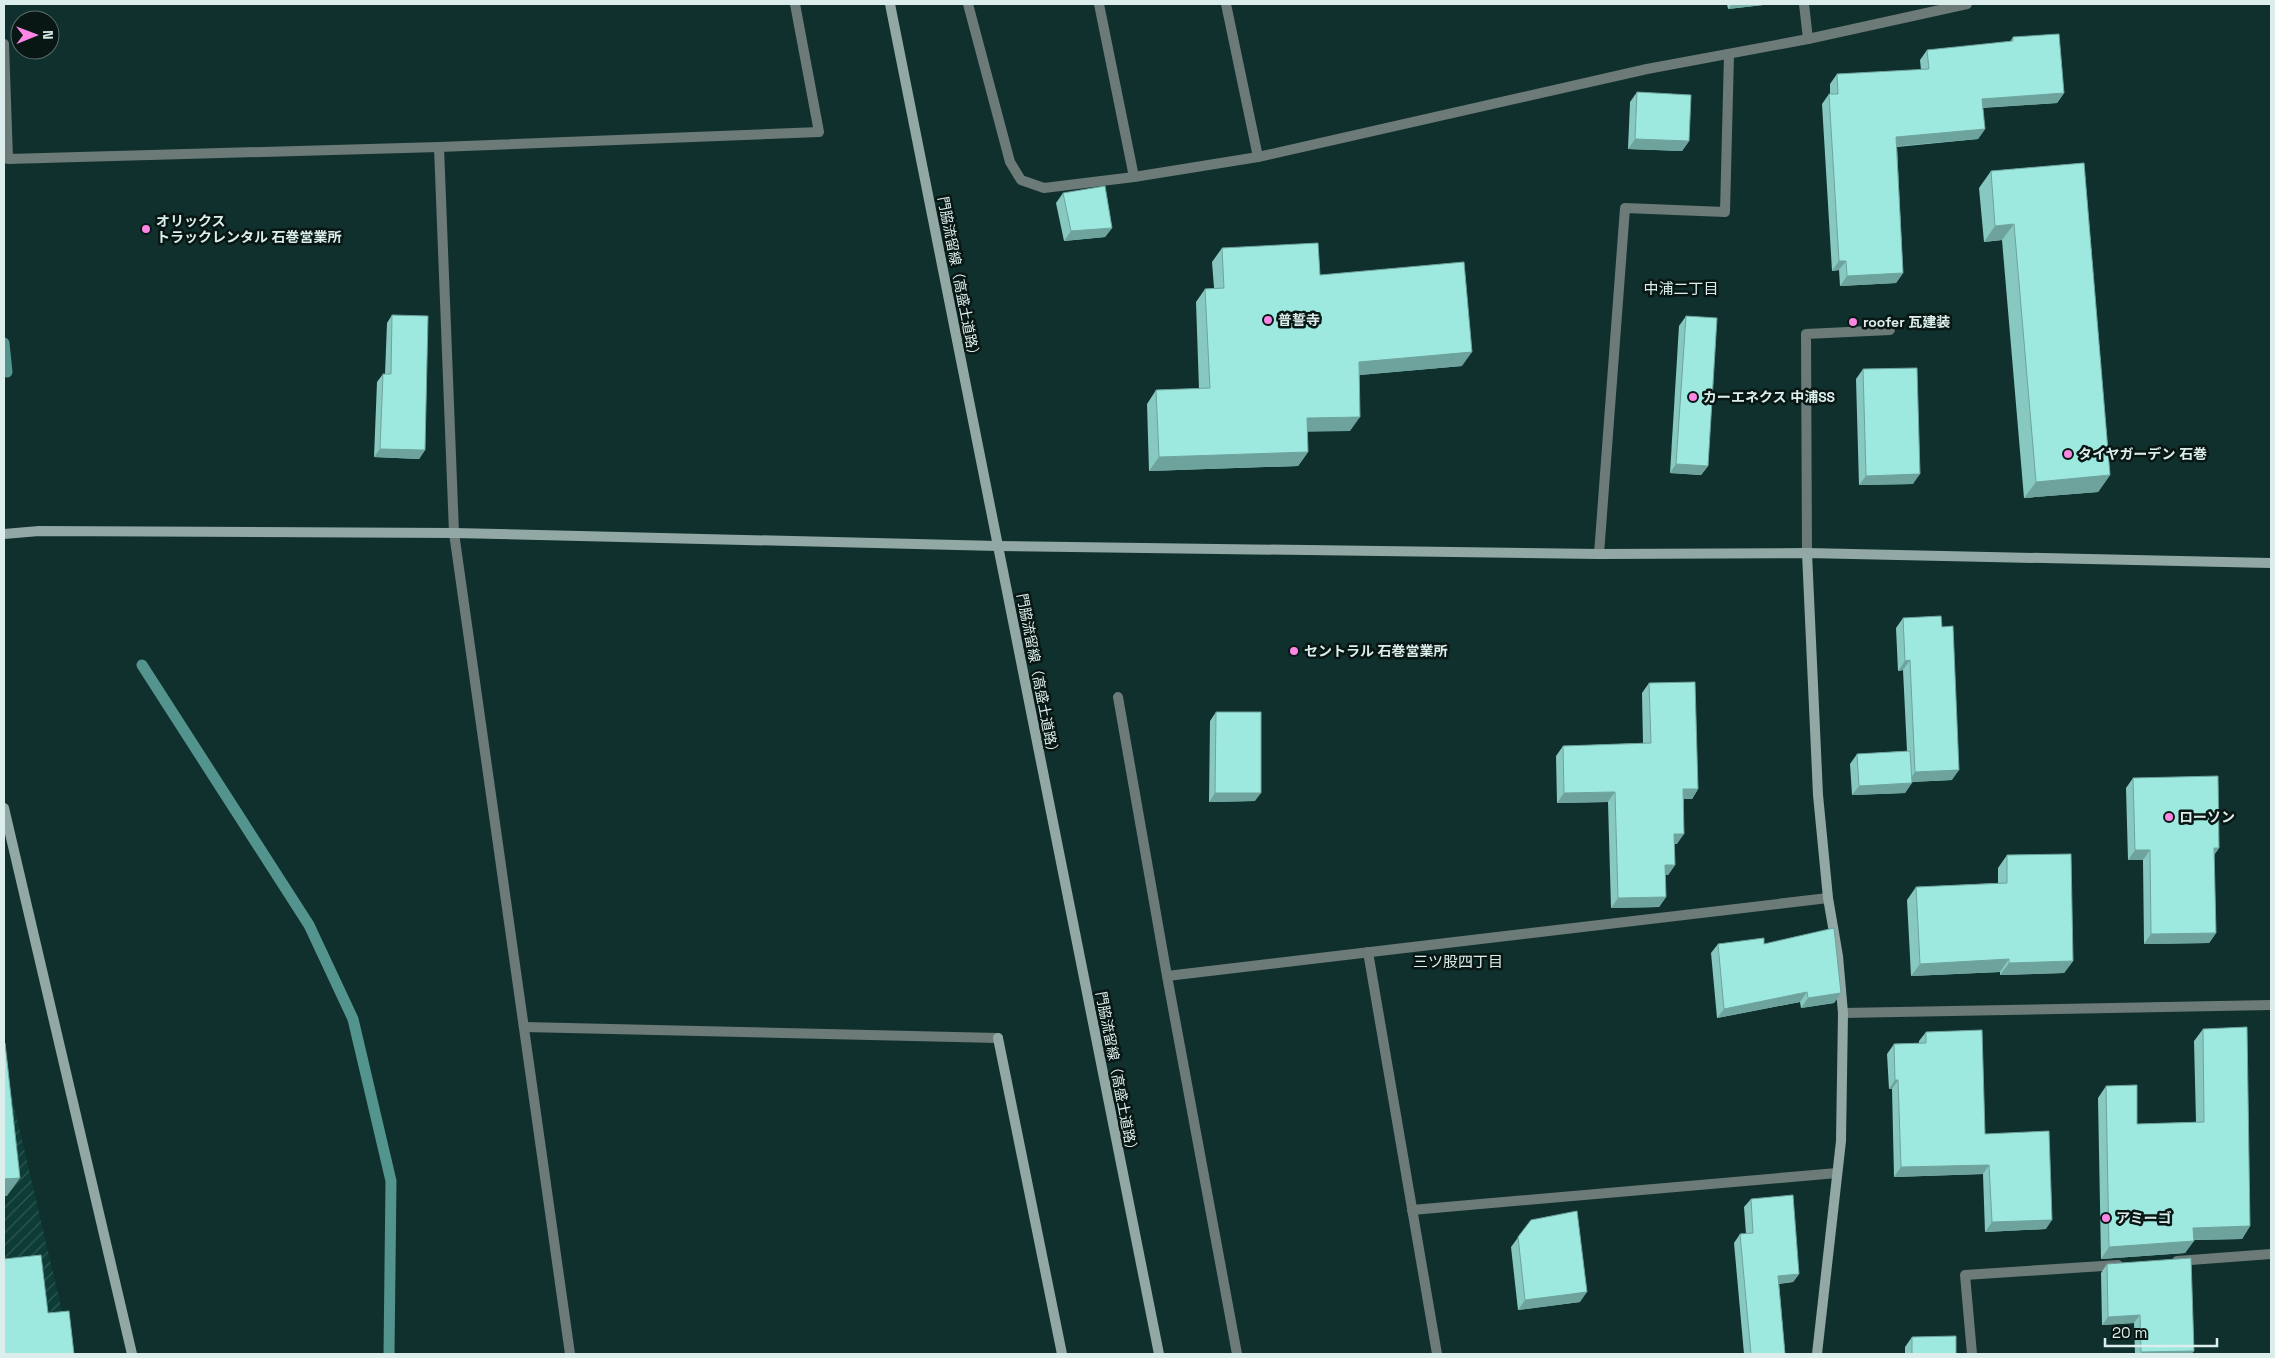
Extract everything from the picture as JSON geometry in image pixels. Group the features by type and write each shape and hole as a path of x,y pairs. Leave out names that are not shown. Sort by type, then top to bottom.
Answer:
{"street":[{"path":"4,44 8,159 439,147 819,132 795,4"},
{"name":"門脇流留線（高盛土道路）","path":"890,4 1159,1354"},
{"path":"968,4 1010,162 1021,180 1044,188 1134,177 1258,157 1637,71 1808,39 1966,4"},
{"path":"1099,4 1134,177"},
{"path":"1226,4 1258,157"},
{"path":"1804,4 1808,39"},
{"path":"1599,554 1625,208 1725,212 1729,54"},
{"path":"439,147 454,533 570,1354"},
{"path":"1817,1354 1841,1141 1844,1013 1838,956 1828,898 1818,795 1807,553 1806,334 1890,330"},
{"path":"4,534 39,531 454,533 998,546 1599,554 1807,553 2271,563"},
{"path":"1118,698 1166,976 1237,1354"},
{"path":"4,808 132,1354"},
{"path":"1166,976 1828,898"},
{"path":"1368,952 1437,1354"},
{"path":"1844,1013 2271,1005"},
{"path":"524,1028 998,1038 1062,1354"},
{"path":"1412,1210 1838,1173"},
{"path":"2162,1262 2271,1254"},
{"path":"1972,1354 1965,1276 2133,1264"}],"shaded area":[{"path":"4,1063 72,1354 4,1354"}],"building":[{"path":"2059,34 2064,93 1982,99 1985,129 1896,137 1903,273 1847,276 1846,261 1839,261 1829,94 1838,94 1837,74 1929,69 1927,50 2013,41 2013,37"},
{"path":"1637,92 1691,95 1689,141 1635,139"},
{"path":"2084,163 2110,475 2036,482 2014,224 1995,226 1991,171"},
{"path":"1105,186 1112,228 1071,231 1063,193"},
{"path":"1318,243 1320,275 1464,262 1472,352 1359,362 1360,417 1307,418 1308,452 1159,457 1156,390 1210,388 1205,289 1224,288 1222,248"},
{"path":"392,315 428,316 425,450 380,449 383,374 391,374"},
{"path":"1686,316 1717,318 1708,466 1676,464"},
{"path":"1917,368 1920,474 1866,476 1863,369"},
{"path":"1941,616 1942,627 1953,626 1959,770 1915,772 1910,660 1905,661 1903,618"},
{"path":"1695,682 1698,789 1683,789 1684,834 1674,834 1675,865 1665,865 1666,897 1618,898 1615,792 1564,793 1563,746 1651,743 1649,683"},
{"path":"1216,712 1261,712 1261,793 1215,793"},
{"path":"1910,751 1912,783 1859,786 1857,754"},
{"path":"2218,776 2219,848 2214,848 2216,933 2151,934 2150,850 2135,850 2133,778"},
{"path":"2071,854 2073,961 2009,963 2009,959 1920,964 1916,887 2007,883 2007,855"},
{"path":"1834,928 1841,993 1808,998 1807,992 1724,1009 1718,944 1764,938 1764,944"},
{"path":"2247,1027 2250,1226 2193,1228 2194,1241 2109,1247 2106,1086 2137,1085 2137,1124 2204,1122 2203,1029"},
{"path":"1982,1030 1985,1134 2049,1131 2052,1220 1992,1222 1989,1165 1901,1167 1898,1080 1895,1080 1894,1044 1926,1043 1926,1032"},
{"path":"4,1043 20,1178 4,1179"},
{"path":"1793,1195 1799,1274 1778,1276 1785,1354 1751,1354 1740,1234 1753,1233 1751,1199"},
{"path":"1577,1211 1587,1292 1525,1300 1518,1237 1531,1220"},
{"path":"41,1255 48,1313 69,1311 74,1354 4,1354 4,1259"},
{"path":"2191,1258 2194,1351 2141,1352 2140,1315 2108,1317 2107,1264"},
{"path":"1956,1336 1956,1354 1912,1354 1912,1337"}],"waterway":[{"path":"4,343 7,372"},
{"path":"142,665 309,925 353,1019 391,1181 389,1354"}],"place":[{"name":"オリックス トラックレンタル 石巻営業所","path":"146,229"},
{"name":"普誓寺","path":"1268,320"},
{"name":"roofer 瓦建装","path":"1853,322"},
{"name":"カーエネクス 中浦SS","path":"1693,397"},
{"name":"タイヤガーデン 石巻","path":"2068,454"},
{"name":"セントラル 石巻営業所","path":"1294,651"},
{"name":"ローソン","path":"2169,817"},
{"name":"アミーゴ","path":"2106,1218"}],"district":[{"name":"中浦二丁目","path":"1681,288"},
{"name":"三ツ股四丁目","path":"1458,961"}]}
